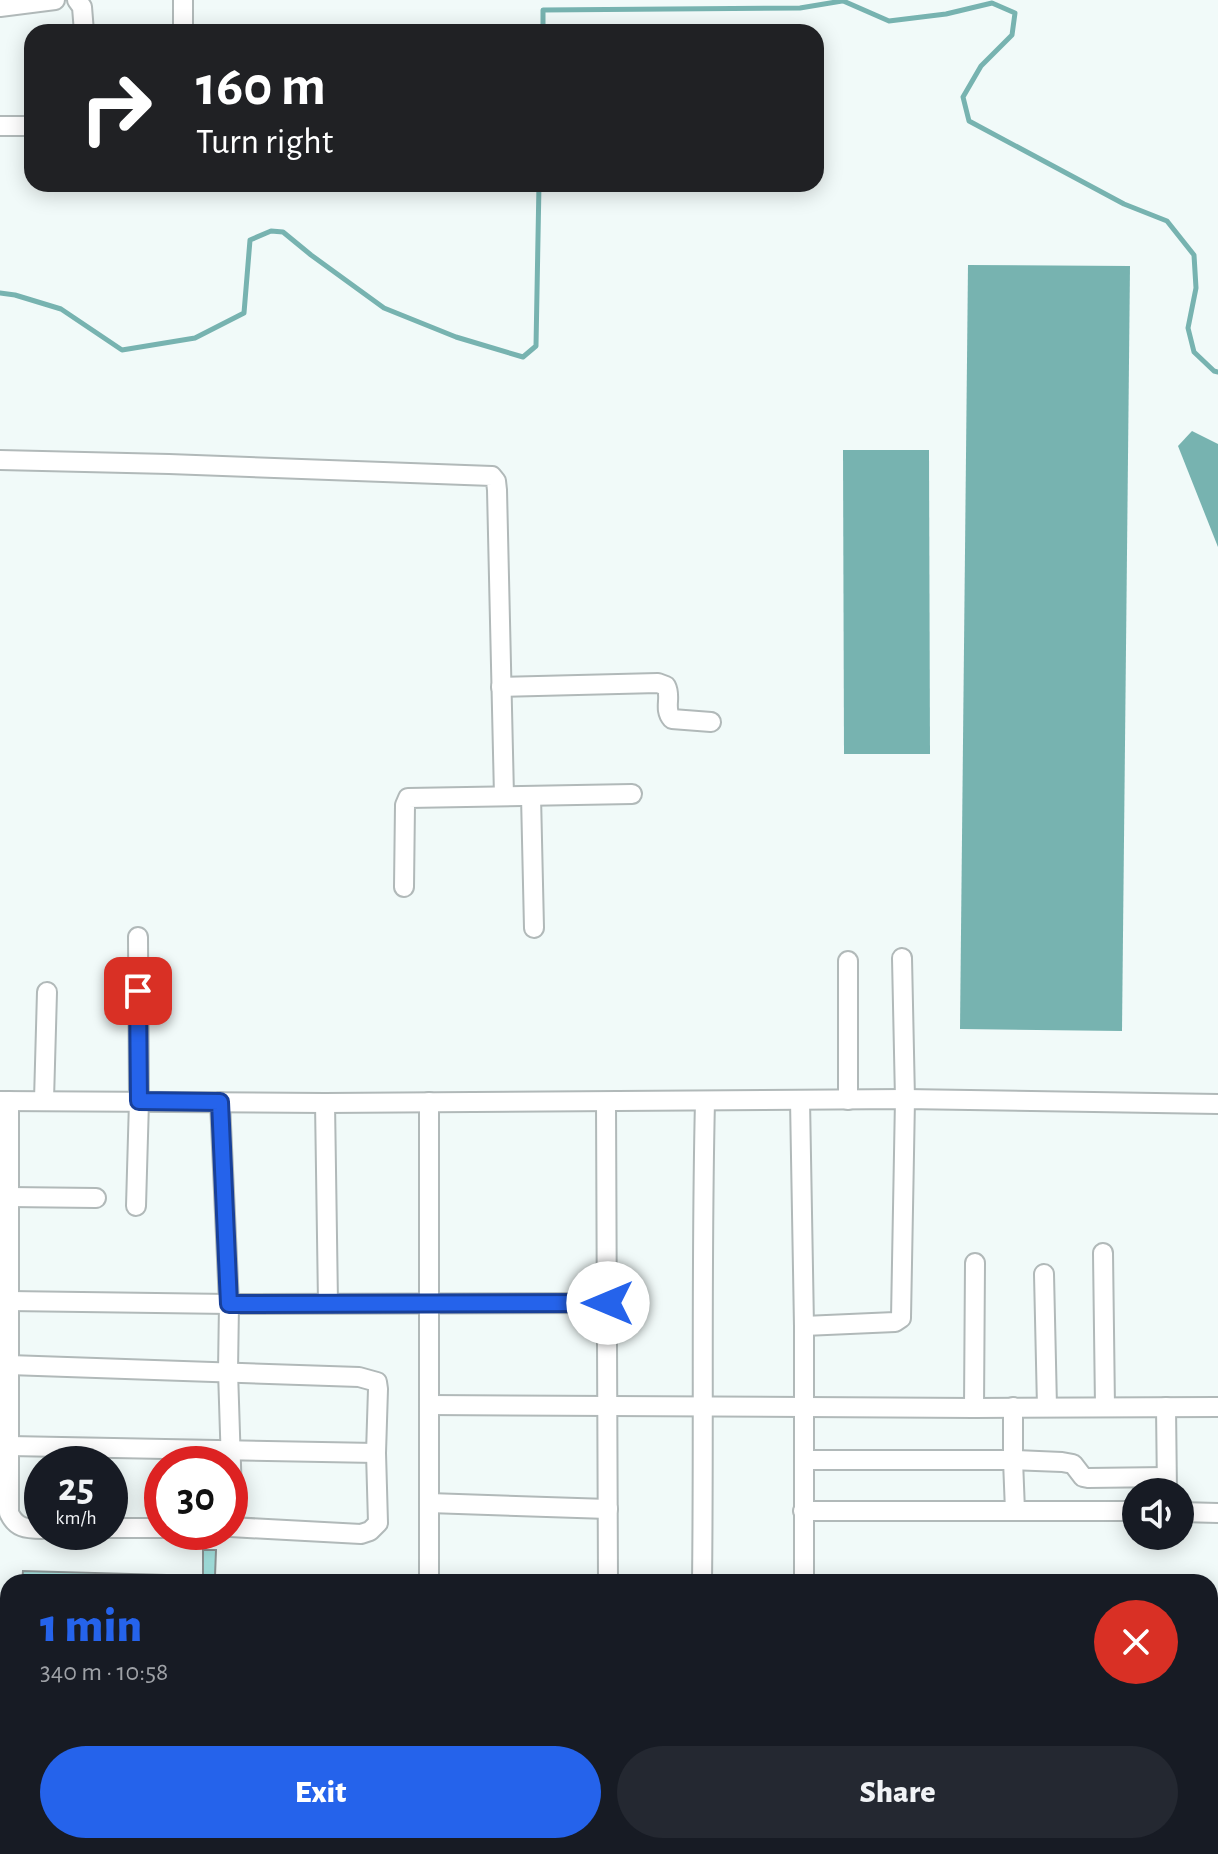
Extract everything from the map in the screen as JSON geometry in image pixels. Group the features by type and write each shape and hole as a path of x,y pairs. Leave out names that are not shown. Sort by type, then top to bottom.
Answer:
{"street":[{"path":"0,7 55,0"},
{"path":"77,0 82,7 83,24"},
{"path":"183,0 183,24"},
{"path":"0,126 24,126"},
{"path":"0,460 492,476 497,490 504,796"},
{"path":"501,687 658,683 669,691 668,713 672,719 711,722"},
{"path":"404,887 405,805 408,798 632,794"},
{"path":"531,796 534,928"},
{"path":"136,1206 138,937"},
{"path":"804,1326 888,1323 901,1318 905,1099 902,958"},
{"path":"848,961 848,1100"},
{"path":"44,1100 47,992"},
{"path":"24,1527 19,1526 9,1513 10,1446 5,1405 9,1365 9,1197 5,1101 325,1103 905,1099 1218,1104"},
{"path":"800,1100 804,1574"},
{"path":"220,1102 229,1304 231,1446"},
{"path":"429,1102 429,1574"},
{"path":"606,1102 608,1574"},
{"path":"702,1574 705,1102"},
{"path":"325,1103 328,1303"},
{"path":"9,1197 96,1198"},
{"path":"1103,1253 1105,1407"},
{"path":"974,1408 975,1263"},
{"path":"1044,1274 1047,1407"},
{"path":"9,1301 608,1303"},
{"path":"9,1365 359,1377 377,1382 378,1523 374,1528 367,1533 248,1528"},
{"path":"429,1405 1218,1407"},
{"path":"1013,1407 1015,1511"},
{"path":"1166,1407 1166,1478"},
{"path":"10,1446 144,1448"},
{"path":"248,1449 376,1453"},
{"path":"804,1460 1069,1462 1083,1477 1122,1481"},
{"path":"429,1503 608,1509"},
{"path":"803,1511 1122,1511"},
{"path":"1194,1512 1218,1513"}],"water":[{"path":"968,265 1130,266 1122,1031 960,1029"},
{"path":"1192,431 1218,444 1218,547 1178,446"},
{"path":"843,450 929,450 930,754 844,754"}],"building":[{"path":"203,1550 216,1550 215,1574 203,1574"},
{"path":"23,1571 131,1574 23,1574"}],"waterway":[{"path":"841,0 889,21 946,14 992,3 1015,13 1012,35 981,66 963,97 969,121 1124,204 1167,221 1194,255 1196,288 1188,328 1194,352 1218,372"},
{"path":"543,24 543,10 800,8 842,1"},
{"path":"0,293 61,309 122,350 195,338 244,313 250,240 271,231 283,232 384,308 456,337 523,357 536,346 539,192"}],"route":[{"path":"138,991 139,1101 220,1102 229,1304 608,1303"}]}
